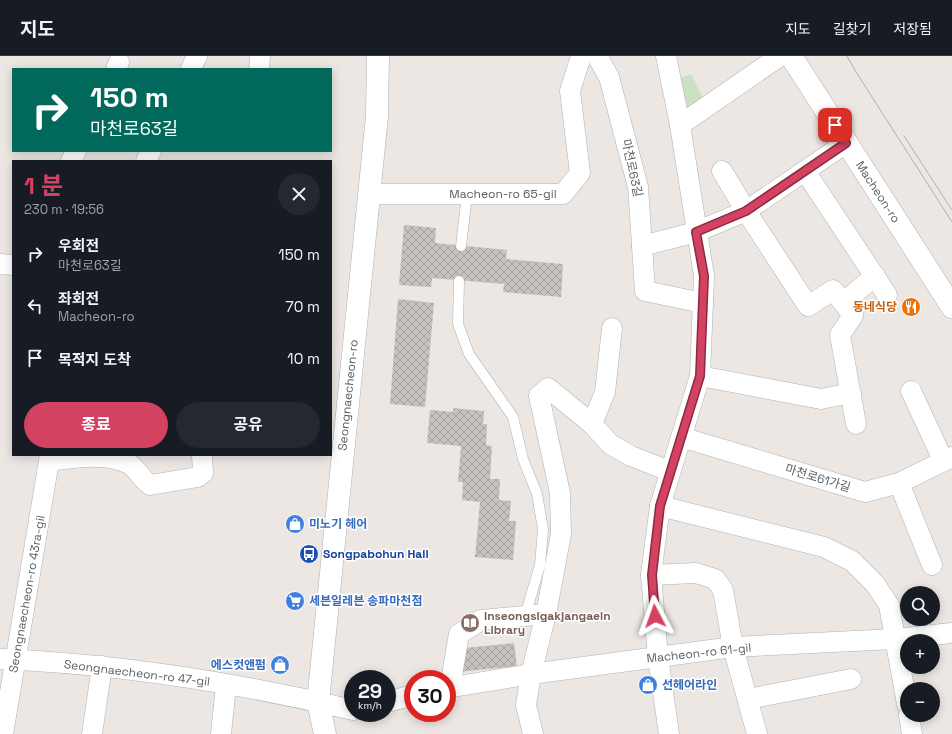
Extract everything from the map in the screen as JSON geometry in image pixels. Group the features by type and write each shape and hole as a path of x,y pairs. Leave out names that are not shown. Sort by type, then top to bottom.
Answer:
{"street":[{"path":"191,68 197,56"},
{"path":"259,68 260,56"},
{"name":"Seongnaecheon-ro","path":"325,734 318,702 377,116 378,56"},
{"name":"Macheon-ro 65-gil","path":"369,194 563,194 580,173 570,91 580,56"},
{"name":"마천로63길","path":"597,56 609,77 638,187 645,291 703,303"},
{"path":"666,56 680,126 704,276 700,376 669,471 660,506 652,575 658,657 669,734"},
{"path":"680,126 780,56"},
{"name":"Macheon-ro","path":"790,56 952,307"},
{"path":"642,246 696,232 746,211 846,143"},
{"path":"722,171 746,211 808,306 833,290 853,315 840,335 856,424"},
{"path":"805,171 887,295"},
{"path":"0,264 12,266"},
{"path":"844,302 875,276"},
{"path":"592,424 605,392 612,328"},
{"path":"700,376 820,399 851,393"},
{"path":"532,734 526,705 531,674 546,614 560,534 560,493 540,396 548,388 592,424 610,444 631,456 669,471"},
{"path":"911,391 948,459"},
{"name":"마천로61가길","path":"681,437 865,492 899,482 948,459"},
{"path":"50,458 83,457 119,460 137,470 145,482 150,485 198,477 203,473 202,456"},
{"name":"Seongnaecheon-ro 43ra-gil","path":"3,734 8,660 50,458"},
{"path":"899,482 932,565"},
{"path":"660,506 824,547 852,561 875,584 889,605 903,682"},
{"path":"652,575 696,573 715,578 723,590 733,647 757,734"},
{"path":"452,670 459,634 481,620 546,614"},
{"name":"Macheon-ro 61-gil","path":"456,687 531,674 733,647 895,638 952,633"},
{"name":"Seongnaecheon-ro 47-gil","path":"8,660 102,666 226,685 318,702"},
{"path":"92,734 102,666"},
{"path":"748,699 851,679"},
{"name":"Seongnaecheon-ro 47-gil","path":"221,734 226,685"},
{"path":"318,702 344,708"},
{"path":"910,722 912,734"}],"lane":[{"path":"461,246 467,195"},
{"path":"459,281 458,324 469,354 513,417 523,459 537,494 544,529 540,565 525,616"}],"green space":[{"path":"691,74 704,100 685,113 675,80"}],"building":[{"path":"404,225 436,228 435,243 507,250 506,259 563,264 561,297 503,292 504,284 432,278 431,287 399,285"},
{"path":"398,299 434,303 425,407 390,404"},
{"path":"453,408 484,411 483,424 487,424 486,445 492,446 490,479 500,479 499,500 511,501 509,521 516,521 513,560 475,557 480,502 462,500 463,482 458,482 461,446 427,443 430,410 453,412"},
{"path":"514,643 517,666 458,672 455,649"}],"tram line":[{"path":"847,56 952,222"},
{"path":"904,136 952,210"}],"place":[{"name":"동네식당","path":"911,307"},
{"name":"미노기 헤어","path":"295,524"},
{"name":"Songpabohun Hall","path":"309,554"},
{"name":"세븐일레븐 송파마천점","path":"295,601"},
{"name":"Inseongsigakjangaein Library","path":"470,623"},
{"name":"에스컷앤펌","path":"280,665"},
{"name":"선헤어라인","path":"648,685"}],"route":[{"path":"655,616 652,575 660,506 669,471 700,376 704,276 696,232 746,211 846,143 835,125"}]}
